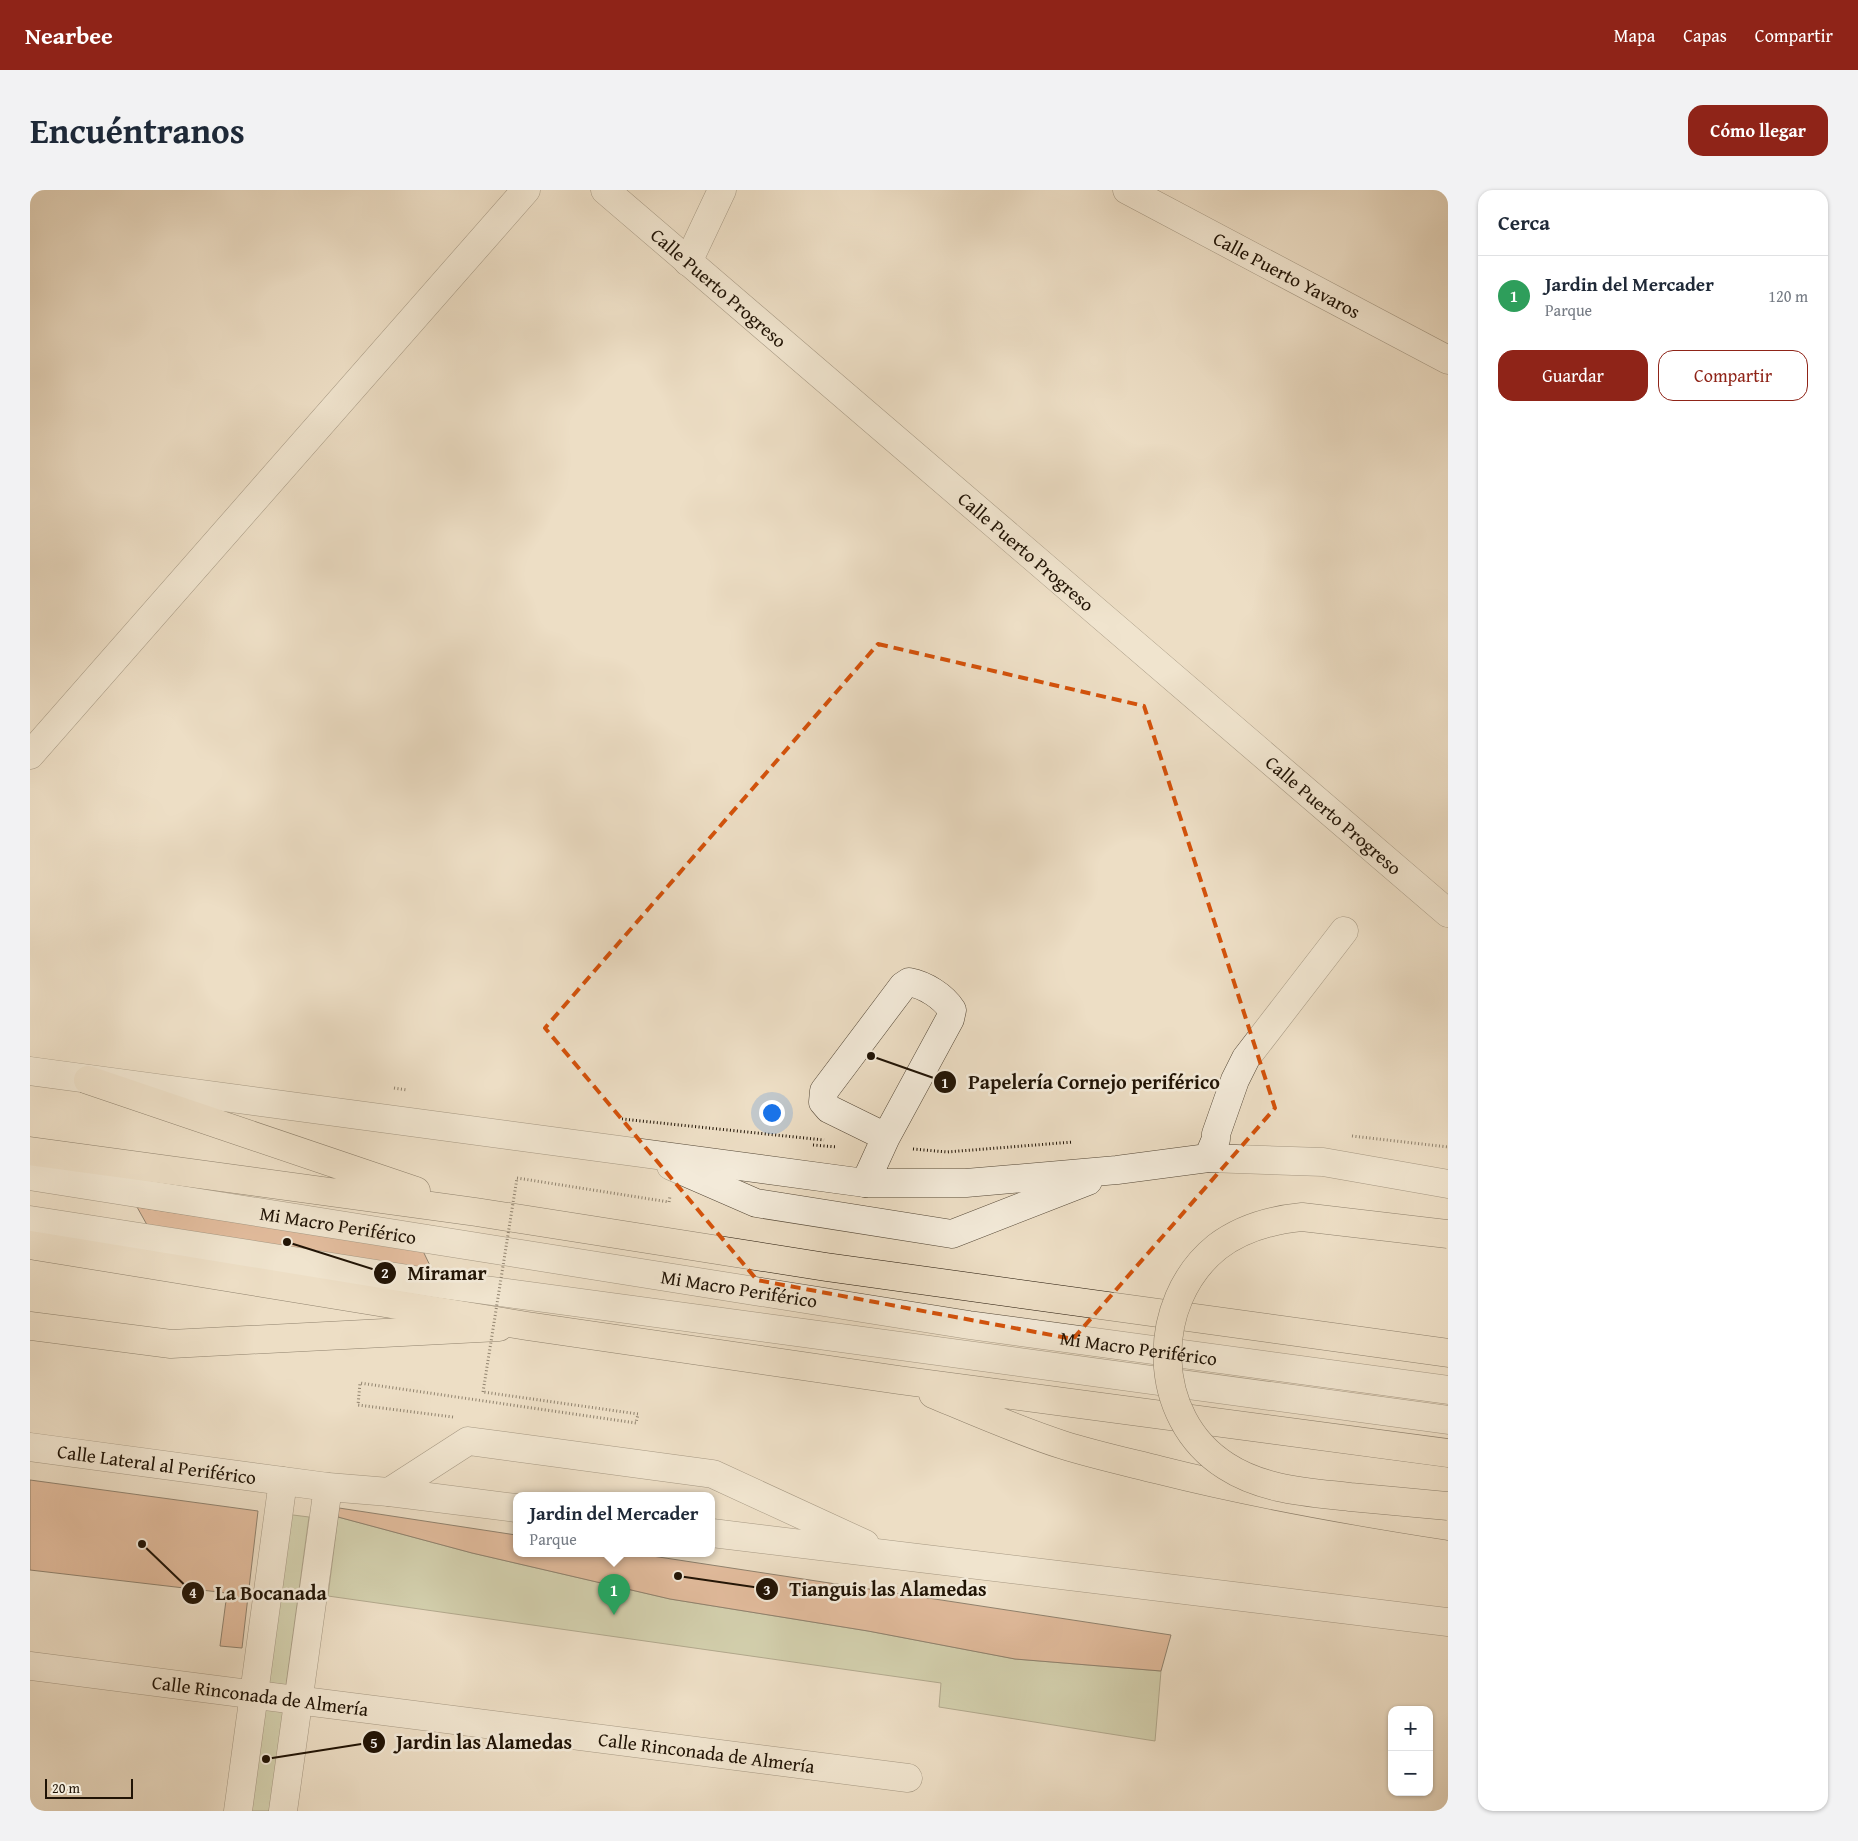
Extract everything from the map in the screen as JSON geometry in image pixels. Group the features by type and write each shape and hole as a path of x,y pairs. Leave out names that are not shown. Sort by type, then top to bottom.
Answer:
{"main road":[{"path":"88,1080 476,1212"},
{"path":"30,1151 476,1212 826,1267 1448,1353"},
{"path":"1448,1234 1302,1217 1279,1219 1257,1225 1236,1235 1217,1248 1201,1263 1187,1282 1176,1302 1170,1324 1167,1347 1167,1370 1180,1414 1206,1450 1224,1465 1238,1473 1285,1489 1448,1506"},
{"path":"30,1245 527,1326 899,1380 1448,1453"},
{"path":"30,1326 171,1344 527,1326"},
{"path":"899,1380 1020,1430 1066,1446 1232,1488 1346,1510 1448,1526"}],"street":[{"path":"30,755 526,190"},
{"name":"Calle Puerto Progreso","path":"605,190 1448,913"},
{"path":"688,262 722,190"},
{"name":"Calle Puerto Yavaros","path":"1127,190 1448,360"},
{"path":"1208,1158 1235,1080 1246,1058 1344,931"},
{"path":"865,1183 882,1145 950,1018 952,1010 946,1002 919,984 909,982 903,986 824,1091 823,1102 829,1109 882,1145"},
{"path":"30,1070 88,1080 865,1183 966,1183 1117,1170 1208,1158 1323,1162 1448,1184"},
{"path":"642,1154 756,1203 952,1234 1117,1170"},
{"name":"Mi Macro Periférico","path":"30,1176 969,1325 1448,1390"},
{"name":"Mi Macro Periférico","path":"30,1220 440,1284 1448,1420"},
{"path":"389,1492 468,1441 713,1474 888,1554"},
{"name":"Calle Lateral al Periférico","path":"30,1447 328,1487 389,1492 513,1508"},
{"path":"238,1811 283,1481"},
{"path":"283,1811 328,1487"},
{"path":"715,1533 1448,1622"},
{"name":"Calle Rinconada de Almería","path":"30,1666 908,1778"}],"path":[{"path":"392,1088 411,1091"},
{"path":"620,1119 824,1140"},
{"path":"1344,1135 1448,1147"},
{"path":"812,1144 882,1145 947,1152 1078,1142"},
{"path":"358,1405 360,1383 636,1423 638,1414 483,1392 517,1178 669,1202 671,1187"}],"highlighted area":[{"path":"878,644 1144,706 1275,1108 1073,1339 757,1280 545,1028"}],"green space":[{"path":"285,1514 309,1517 286,1685 263,1682"},
{"path":"338,1517 472,1553 670,1599 868,1631 1015,1659 1161,1671 1155,1741 939,1707 941,1683 328,1596"},
{"path":"259,1705 285,1708 272,1811 246,1811"}],"building":[{"path":"137,1207 423,1251 435,1276 151,1232"},
{"path":"30,1480 258,1511 242,1648 220,1646 227,1593 30,1570"},
{"path":"339,1508 513,1535 513,1557 659,1557 1171,1635 1161,1671 1015,1659 868,1631 670,1599 472,1553 338,1517"}],"place":[{"name":"Papelería Cornejo periférico","path":"871,1056"},
{"name":"Miramar","path":"287,1242"},
{"name":"La Bocanada","path":"142,1544"},
{"name":"Tianguis las Alamedas","path":"678,1576"},
{"name":"Jardin del Mercader","path":"614,1615"},
{"name":"Jardin las Alamedas","path":"266,1759"}]}
